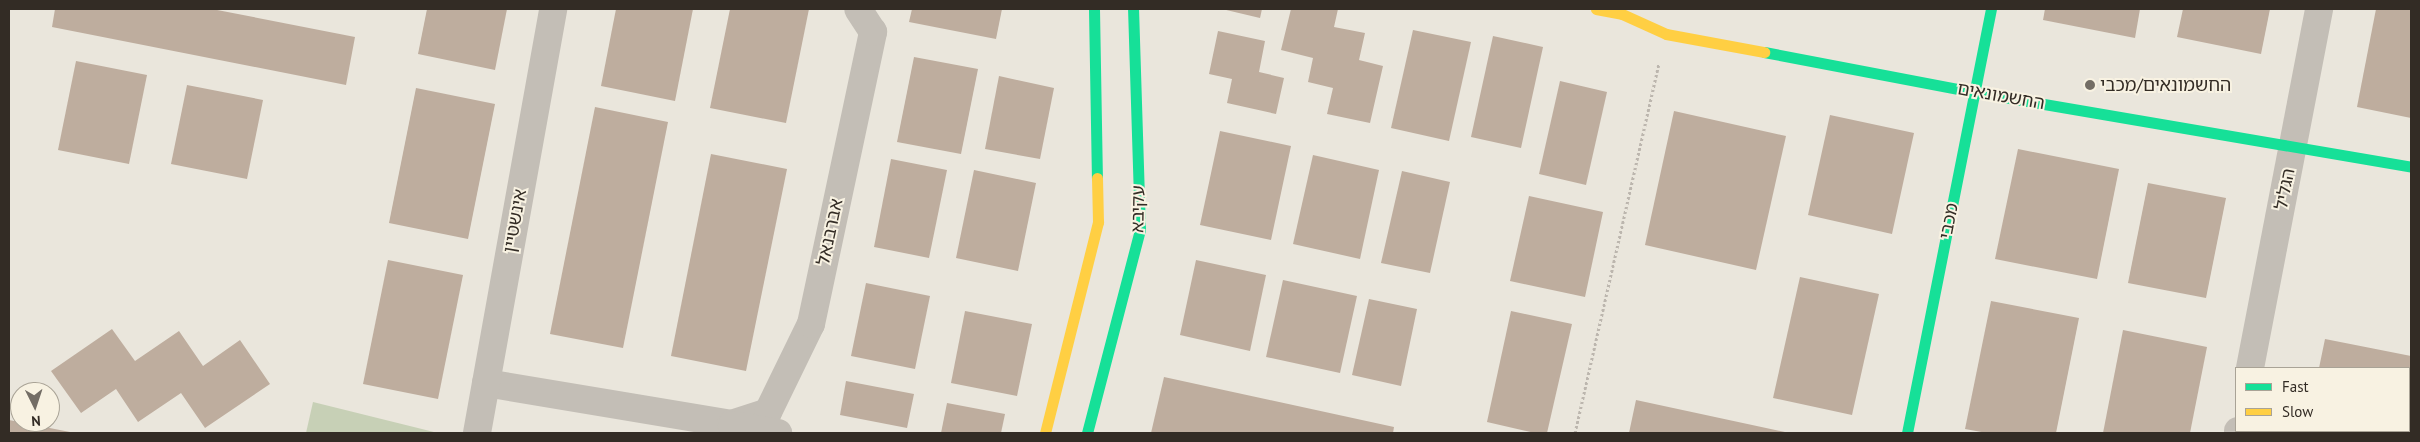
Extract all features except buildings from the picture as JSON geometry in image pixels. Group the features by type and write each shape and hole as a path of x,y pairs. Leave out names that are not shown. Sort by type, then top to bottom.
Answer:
{"street":[{"name":"אינשטיין","path":"477,433 553,9"},
{"name":"אברבנאל","path":"731,424 768,412 810,324 873,32 858,9"},
{"path":"1045,433 1098,222 1094,9"},
{"name":"עקיבא","path":"1087,433 1140,230 1133,9"},
{"name":"מכבי","path":"1907,433 1991,9"},
{"name":"הגליל","path":"2250,367 2319,9"},
{"name":"החשמונאים","path":"1613,11 1666,34 1974,92 2294,145 2411,167"},
{"name":"אברבנאל","path":"486,383 778,433"}],"path":[{"path":"1575,433 1666,34"}],"green space":[{"path":"313,402 438,433 306,433"}],"traffic: fast":[{"path":"1094,9 1097,178"},
{"path":"1087,433 1140,230 1133,9"},
{"path":"1907,433 1991,9"},
{"path":"1764,52 1974,92 2411,167"}],"traffic: slow":[{"path":"1596,9 1622,14 1666,34 1764,52"},
{"path":"1045,433 1098,222 1097,178"}],"place":[{"name":"החשמונאים/מכבי","path":"2090,85"}]}
